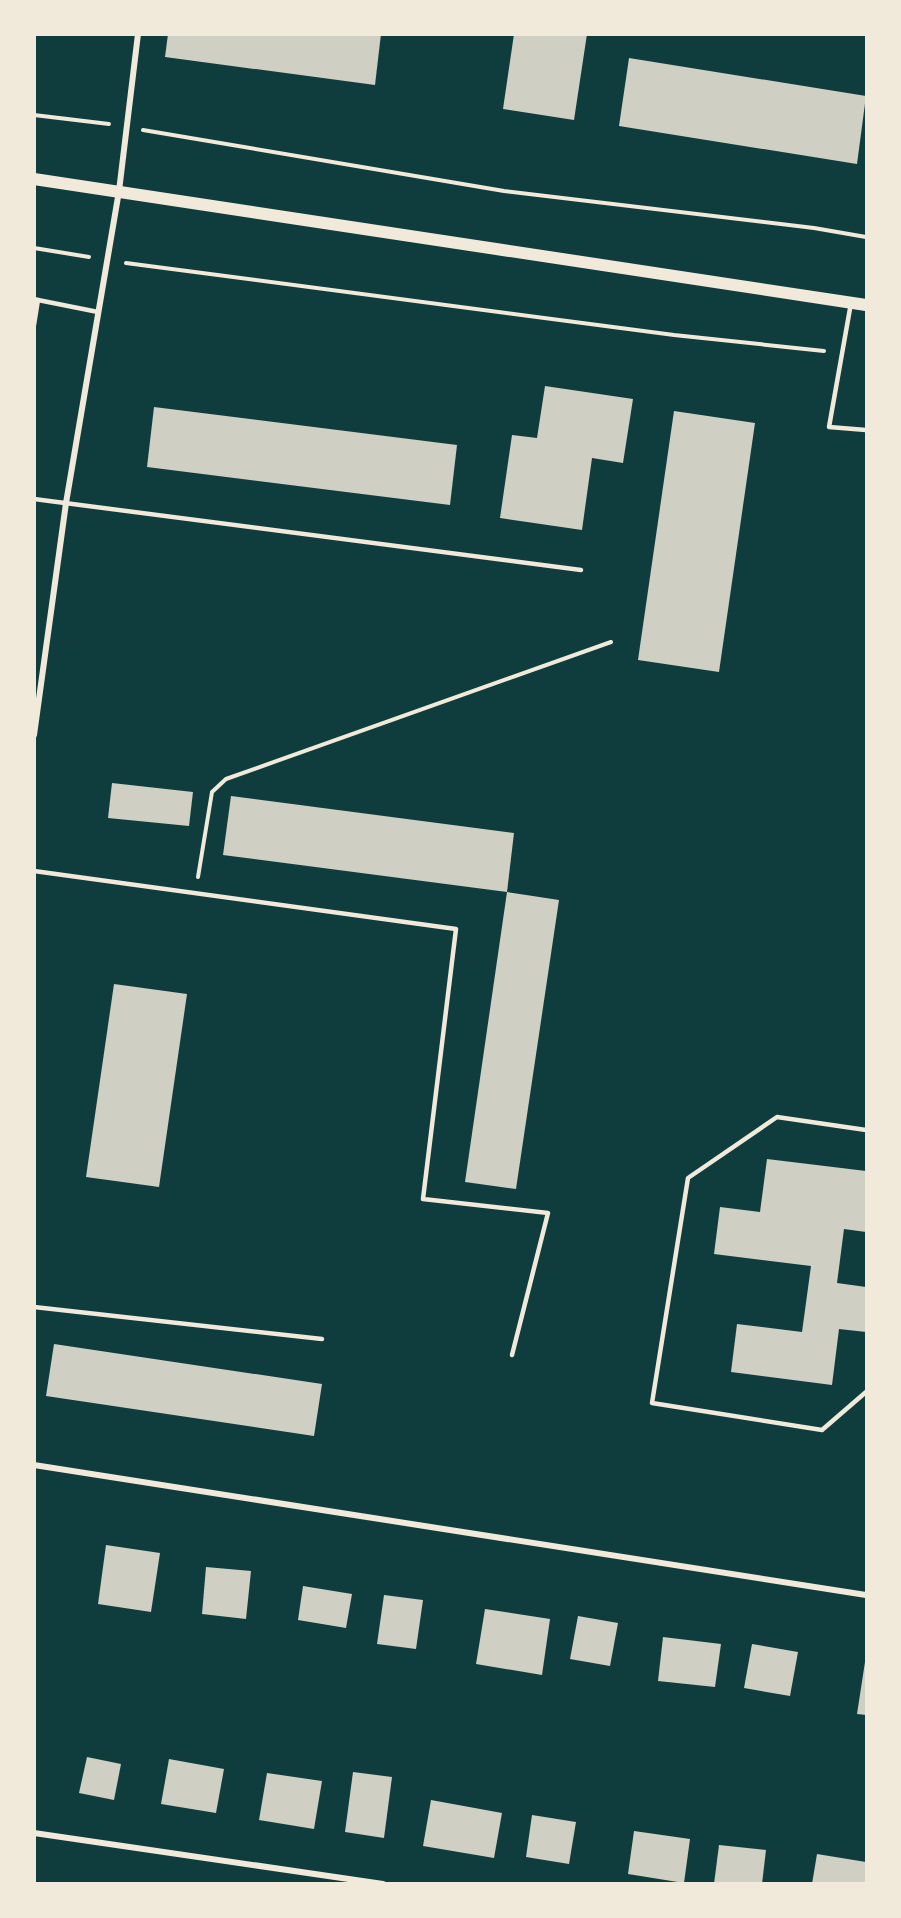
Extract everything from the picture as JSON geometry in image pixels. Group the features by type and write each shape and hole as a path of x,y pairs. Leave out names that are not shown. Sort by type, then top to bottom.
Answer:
{"main road":[{"path":"34,179 867,306"}],"street":[{"path":"34,735 66,503 119,191 138,34"},
{"path":"34,1465 867,1596"},
{"path":"34,1833 383,1884"}],"lane":[{"path":"34,325 36,300 98,312"},
{"path":"851,303 829,427 867,430"},
{"path":"34,499 580,570"},
{"path":"34,871 456,929 423,1199 548,1213 512,1355"},
{"path":"867,1130 777,1117 688,1178 652,1403 822,1430 867,1392"},
{"path":"34,1307 322,1339"}],"path":[{"path":"34,115 126,126 504,191 814,228 867,237"},
{"path":"34,248 107,260 674,335 842,353"},
{"path":"196,893 212,792 226,778 611,642"}],"building":[{"path":"168,34 381,34 375,85 165,57"},
{"path":"514,34 587,34 574,120 503,109"},
{"path":"629,58 866,96 857,164 619,126"},
{"path":"545,386 633,399 623,463 592,458 582,530 500,518 512,435 537,438"},
{"path":"154,407 457,445 450,505 147,467"},
{"path":"674,411 755,423 719,672 638,660"},
{"path":"112,783 193,792 189,826 108,818"},
{"path":"231,796 514,833 507,892 223,855"},
{"path":"507,892 559,900 516,1189 465,1182"},
{"path":"114,984 187,994 159,1187 86,1177"},
{"path":"767,1159 866,1171 866,1232 844,1229 837,1283 866,1287 866,1332 839,1329 832,1385 731,1372 737,1324 802,1332 811,1266 714,1254 720,1207 760,1212"},
{"path":"54,1344 322,1384 314,1436 46,1396"},
{"path":"106,1545 160,1553 151,1612 98,1604"},
{"path":"206,1567 251,1571 246,1619 202,1614"},
{"path":"303,1586 352,1594 346,1628 298,1620"},
{"path":"384,1595 423,1600 416,1649 377,1644"},
{"path":"485,1609 550,1619 542,1675 476,1664"},
{"path":"578,1616 618,1623 610,1666 570,1659"},
{"path":"663,1637 721,1644 715,1687 658,1681"},
{"path":"752,1644 798,1652 790,1696 744,1688"},
{"path":"866,1662 866,1715 857,1714"},
{"path":"87,1757 121,1764 114,1800 79,1793"},
{"path":"169,1759 224,1769 216,1813 161,1804"},
{"path":"353,1772 392,1777 384,1838 345,1832"},
{"path":"267,1773 322,1781 314,1829 259,1820"},
{"path":"431,1800 502,1813 494,1858 423,1846"},
{"path":"532,1815 576,1822 569,1864 526,1857"},
{"path":"634,1831 690,1839 684,1883 628,1874"},
{"path":"719,1845 766,1850 762,1884 714,1884"},
{"path":"817,1854 866,1862 865,1884 812,1884"}]}
